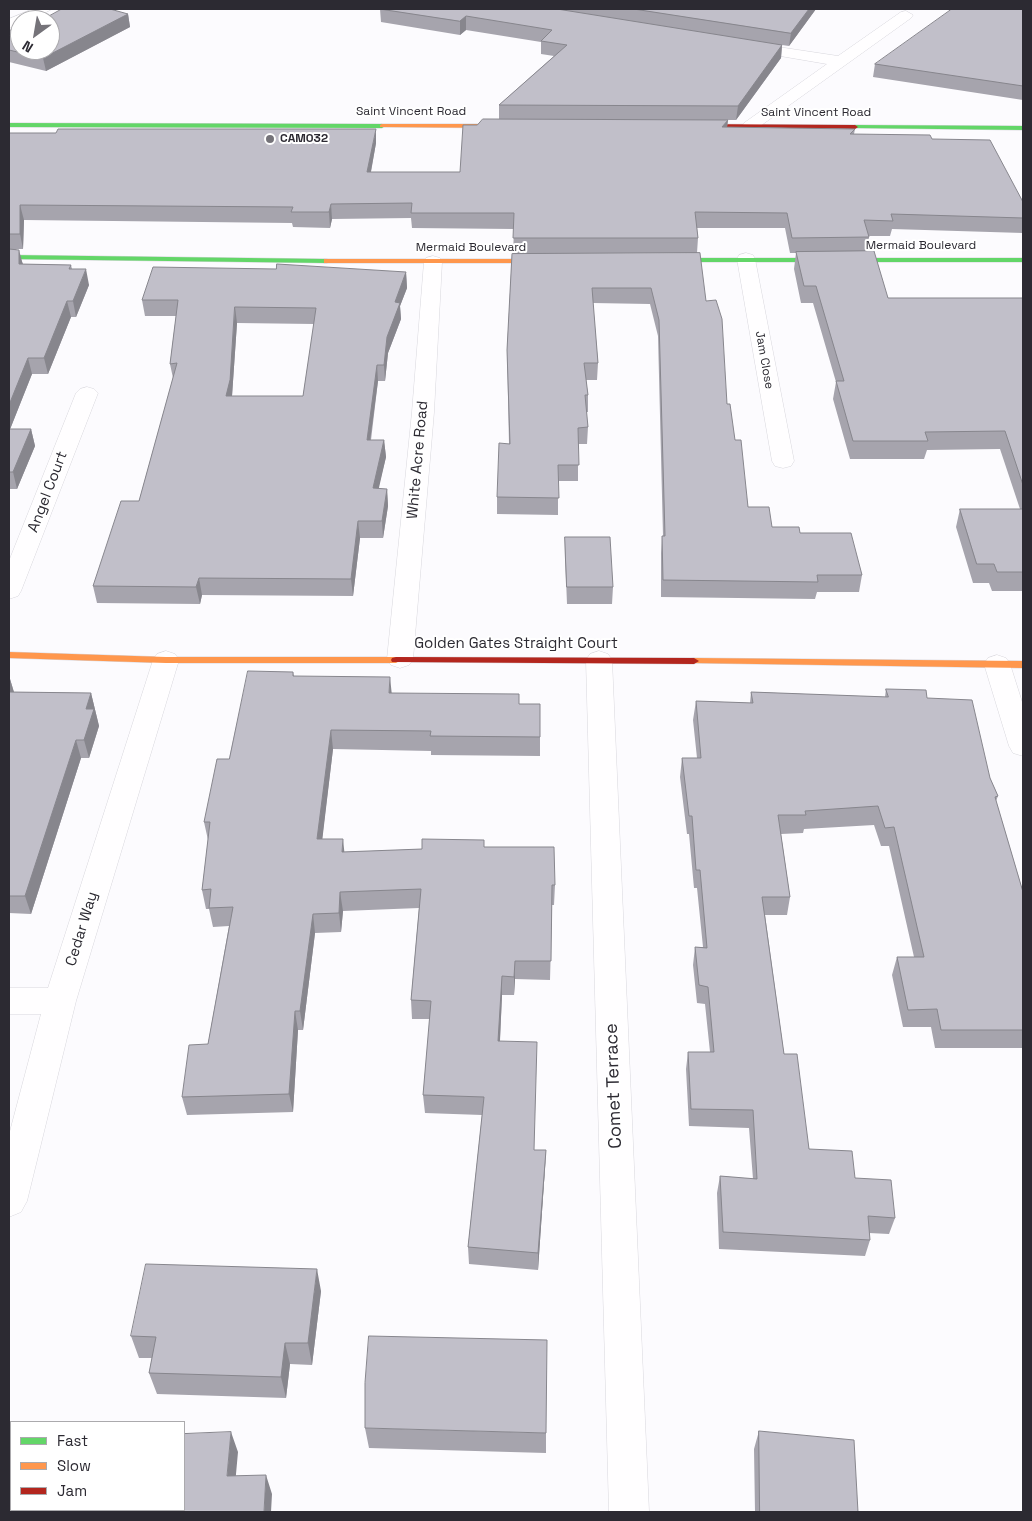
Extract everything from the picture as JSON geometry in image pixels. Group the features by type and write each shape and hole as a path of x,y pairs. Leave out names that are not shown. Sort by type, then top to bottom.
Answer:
{"street":[{"path":"9,24 45,9"},
{"path":"750,126 838,61 906,15"},
{"path":"730,44 838,61"},
{"name":"Saint Vincent Road","path":"9,125 513,126"},
{"name":"Saint Vincent Road","path":"681,126 1023,128"},
{"name":"Mermaid Boulevard","path":"9,257 433,262 560,261"},
{"name":"Jam Close","path":"746,259 783,461"},
{"name":"Mermaid Boulevard","path":"648,260 1023,260"},
{"name":"White Acre Road","path":"400,659 423,412 433,262"},
{"name":"Angel Court","path":"9,592 87,393"},
{"name":"Golden Gates Straight Court","path":"9,656 166,660 599,660 1023,665"},
{"name":"Cedar Way","path":"9,1201 60,1001 166,660"},
{"name":"Comet Terrace","path":"599,660 629,1512"},
{"path":"997,664 1023,746"},
{"path":"9,1001 60,1001"}],"building":[{"path":"110,9 128,14 60,49 60,10"},
{"path":"380,9 557,9 782,45 738,106 499,105 567,45 541,41 552,30 466,16 460,21"},
{"path":"634,9 809,9 791,33"},
{"path":"952,9 1023,9 1023,86 875,64"},
{"path":"10,30 10,50 9,50"},
{"path":"483,119 728,120 722,127 855,129 850,134 930,135 932,139 990,140 1023,202 1023,218 891,214 893,221 864,220 869,237 792,238 787,213 695,212 698,238 513,238 514,213 411,213 412,203 331,204 329,212 291,212 293,207 20,205 20,234 9,234 9,133 56,133 58,129 376,129 367,172 460,172 463,125 477,125"},
{"path":"9,249 19,250 19,264 71,265 69,269 86,269 73,301 67,301 44,358 28,358 9,405"},
{"path":"874,251 888,298 1023,298 1023,485 1005,431 925,432 928,441 853,441 836,381 844,381 816,286 804,286 796,252"},
{"path":"700,253 706,301 716,300 722,319 727,404 730,404 735,440 741,440 748,507 769,507 772,527 799,527 800,533 851,533 862,575 817,575 818,582 663,580 662,536 665,536 659,320 651,288 592,288 598,363 584,363 588,395 585,395 588,427 578,428 579,465 558,465 559,498 497,497 499,443 510,444 507,350 512,254"},
{"path":"277,264 406,272 395,302 400,303 387,337 384,365 377,365 367,440 384,440 373,488 387,489 382,521 358,521 351,579 199,578 196,587 93,586 121,501 139,501 177,363 170,364 178,300 142,300 153,267 276,269","holes":["235,307 316,308 303,396 226,396 230,380"]},
{"path":"9,429 31,429 13,472 9,472"},
{"path":"960,509 1023,509 1023,572 997,572 994,564 977,564"},
{"path":"565,537 610,537 613,587 567,587"},
{"path":"248,671 293,672 293,676 390,677 389,693 519,694 519,704 540,704 540,737 430,736 431,731 331,730 317,839 343,839 342,852 422,849 422,839 484,840 484,847 554,847 555,885 552,885 551,961 515,961 514,977 502,976 498,1041 537,1042 534,1150 546,1150 538,1253 468,1247 484,1097 423,1095 431,1001 411,1000 421,889 340,892 339,913 313,914 300,1011 295,1011 289,1094 182,1097 189,1045 208,1044 233,907 209,908 211,889 202,890 210,822 204,822 217,759 229,759"},
{"path":"886,689 926,690 927,698 972,700 990,778 998,796 995,797 1023,892 1023,1030 941,1030 937,1009 908,1010 897,957 924,957 894,827 885,828 878,806 805,811 806,815 778,815 790,897 762,897 784,1054 797,1054 809,1149 852,1151 855,1178 891,1180 895,1218 868,1216 870,1240 723,1232 720,1176 757,1179 753,1110 691,1109 688,1052 714,1052 708,987 699,985 695,947 707,948 700,870 696,870 692,816 689,816 682,758 701,758 696,701 753,703 751,692 888,697"},
{"path":"9,692 91,693 86,709 94,709 84,740 76,740 25,896 9,896"},
{"path":"146,1264 317,1269 308,1343 285,1343 281,1377 149,1373 156,1337 131,1336"},
{"path":"369,1336 547,1340 546,1433 365,1428 365,1383"},
{"path":"759,1431 854,1440 858,1512 760,1512"},
{"path":"231,1432 227,1476 266,1475 264,1512 102,1512 185,1511 185,1434"}],"traffic: fast":[{"path":"9,125 382,126"},
{"path":"855,127 1023,128"},
{"path":"9,257 327,261"},
{"path":"663,260 1023,260"}],"traffic: slow":[{"path":"382,126 502,126"},
{"path":"327,261 550,261"},
{"path":"9,655 166,660 396,660"},
{"path":"694,661 1023,665"}],"traffic: jam":[{"path":"690,126 855,127"},
{"path":"396,660 694,661"}],"place":[{"name":"CAM032","path":"270,139"}]}
